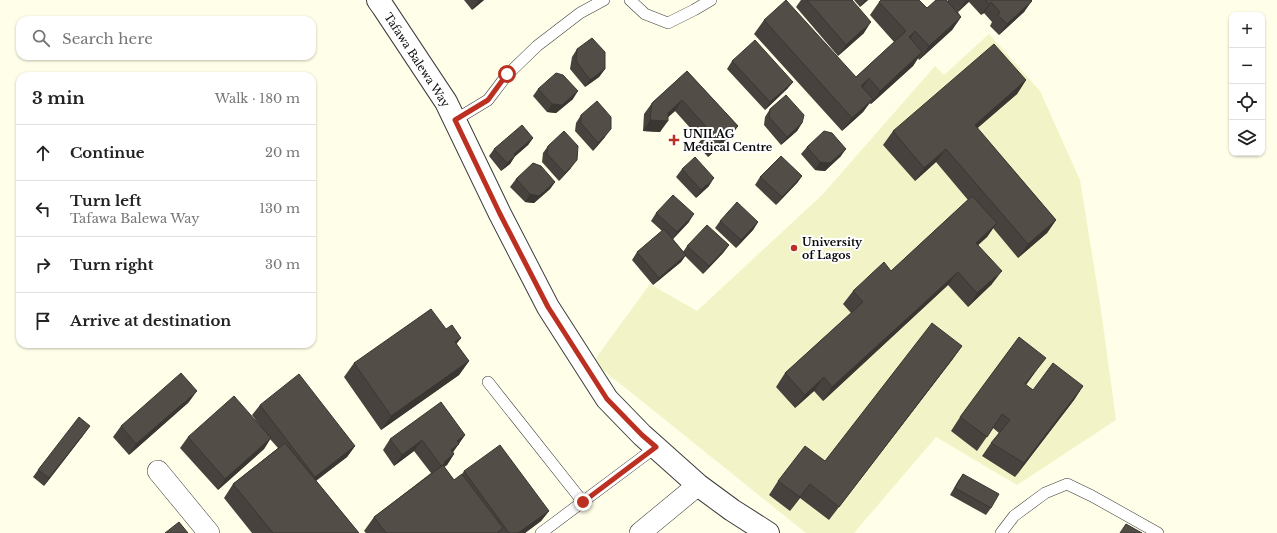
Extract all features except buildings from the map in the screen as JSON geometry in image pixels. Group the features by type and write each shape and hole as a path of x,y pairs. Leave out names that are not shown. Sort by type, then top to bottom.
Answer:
{"street":[{"name":"Tafawa Balewa Way","path":"378,0 446,102 500,214 548,307 607,399 642,435 698,485 732,510 768,533"},
{"path":"158,471 209,533"},
{"path":"640,533 698,485"}],"lane":[{"path":"455,120 488,100 507,74 537,46 580,13 604,0"},
{"path":"630,0 645,14 668,23 710,0"},
{"path":"488,382 583,502"},
{"path":"541,533 656,447"},
{"path":"1001,533 1014,516 1045,493 1067,484 1092,496 1158,533"}],"green space":[{"path":"989,34 1040,91 1080,180 1101,310 1116,420 1017,485 936,437 854,533 806,533 593,362 650,284 697,311 823,194 935,66 944,75"}],"place":[{"name":"UNILAG Medical Centre","path":"674,140"},
{"name":"University of Lagos","path":"794,248"}],"route":[{"path":"507,74 488,100 455,120 500,214 548,307 607,399 642,435 656,447 583,502"}]}
